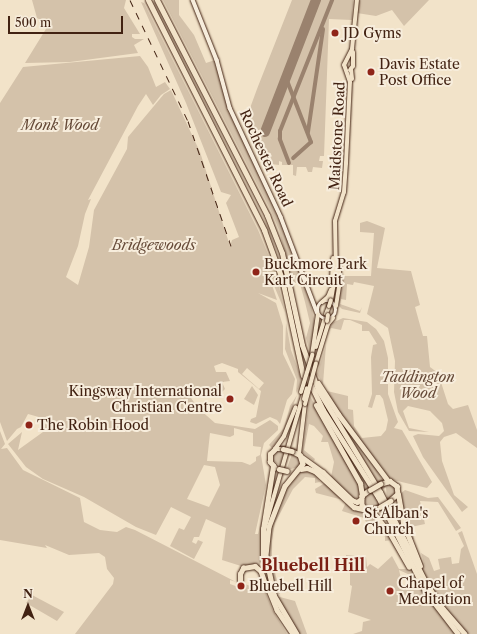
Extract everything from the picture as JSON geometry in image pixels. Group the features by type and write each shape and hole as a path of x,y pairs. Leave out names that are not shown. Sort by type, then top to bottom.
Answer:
{"highway":[{"path":"148,0 254,209 274,254 288,306 303,376"},
{"path":"157,0 272,227 287,271 300,337 310,371 329,409 384,500 423,578 450,618 465,634"},
{"path":"288,306 292,342 303,376 321,413 360,483 362,505 369,510 389,532 425,591 458,634"},
{"path":"300,360 323,410 385,509 425,591"},
{"path":"310,371 338,414 388,481 396,484 403,523 413,548 431,587 450,618"},
{"path":"268,589 263,561 264,538 273,466 269,457 275,449 292,451 301,456 325,474 353,501 361,498 380,484 388,481"},
{"path":"297,634 280,609 271,587 266,565 264,538 286,483 299,470 301,456"},
{"path":"273,466 287,471 306,468 315,471 354,507 369,510 380,507 398,494"},
{"path":"238,579 246,567 255,566 261,571 277,610 293,634"}],"main road":[{"name":"Rochester Road","path":"193,0 217,60 230,108 281,217 294,257 318,313"},
{"name":"Maidstone Road","path":"314,359 332,300 338,262 337,223 346,192 348,171 349,69 352,62 357,0"},
{"name":"Maidstone Road","path":"346,62 351,51 354,32"},
{"path":"349,69 344,66 346,62 352,62"},
{"name":"Maidstone Road","path":"334,239 336,218 346,169 350,84 349,69"},
{"path":"332,300 336,273 334,239"},
{"path":"275,449 283,440 295,410 303,397 314,359 318,313 321,302 328,298 332,286 334,239"},
{"path":"264,538 314,359 328,324 338,313 336,306 340,281 338,262"},
{"path":"312,298 336,306"},
{"path":"318,313 333,318"},
{"path":"303,397 314,359"},
{"path":"301,456 303,397 306,386"}],"green space":[{"path":"32,0 126,0 124,8 140,34 132,34 132,37 135,39 144,39 134,45 138,53 70,62 25,63 49,24 37,18"},
{"path":"163,0 179,0 179,15 194,35 206,63 215,60 228,108 280,219 309,298 315,323 310,353 306,338 310,323 305,302 300,284 293,282 279,230 271,211"},
{"path":"292,0 353,0 352,20 329,19 324,156 320,156 319,161 323,161 322,168 313,167 312,172 308,172 306,167 297,167 296,176 293,175 293,165 282,165 282,162 279,161 279,165 271,164 261,157 246,127 246,119"},
{"path":"358,0 429,0 404,26 392,10 376,16 357,13"},
{"path":"141,2 144,3 258,230 275,271 285,312 265,264 277,300 258,293 276,303 283,326 283,354 295,379 292,394 287,400 280,424 277,420 270,417 256,424 250,422 251,419 256,417 261,391 238,372 238,369 222,363 214,366 216,372 226,372 230,381 222,382 225,389 221,393 214,385 215,392 212,394 205,386 200,387 191,398 198,408 215,423 255,429 270,420 278,426 278,430 264,443 261,455 266,485 255,534 258,534 262,518 260,567 253,564 240,570 241,566 222,560 226,528 206,519 199,537 194,537 192,542 196,544 198,540 203,542 194,559 170,546 179,528 184,530 191,517 171,507 156,535 136,527 84,497 43,479 26,467 8,444 22,432 18,450 43,432 46,419 28,414 21,427 17,429 7,441 0,422 0,103 23,67 140,56 148,67 156,87 165,82 170,89 161,95 153,105 146,94 138,106 88,200 91,199 85,214 78,246 66,277 78,285 89,247 94,210 127,149 128,137 164,94 171,90 200,152 230,246 232,240 239,237 226,203 231,195 221,192 186,103","holes":["247,368 264,383 259,389 242,374","234,428 253,433 253,446 261,447 260,455 256,457 256,461 250,465 242,462 207,461 210,433 230,437 234,435","204,465 215,467 220,485 209,507 187,499"]},
{"name":"Taddington Wood","path":"367,221 385,228 377,268 411,271 420,305 415,307 423,336 427,336 430,367 438,373 448,404 453,409 468,405 477,430 477,448 456,433 444,437 440,442 442,461 454,495 468,507 462,512 423,457 413,436 418,434 439,436 444,431 442,423 430,411 408,406 403,411 409,428 429,432 409,431 398,412 394,392 395,361 388,328 367,314 374,286 354,282 353,285 347,284 346,300 341,299 340,304 360,311 362,307 360,313 342,309 337,301 344,276 371,276 374,233 360,232 360,223"},
{"path":"343,318 367,322 376,329 384,341 388,358 388,394 398,422 394,428 402,430 432,482 427,488 389,479 340,414 327,391 348,396 348,409 353,410 354,426 362,438 381,436 386,430 388,420 383,399 380,395 376,395 372,408 368,407 372,394 371,357 373,345 377,344 369,331 362,331 362,325 350,320 344,320 341,330 331,328 328,331 332,323"},
{"path":"286,323 291,350 302,380 296,393 297,380 285,349"},
{"path":"326,345 323,384 317,374"},
{"path":"252,386 258,395 254,405 244,399"},
{"path":"297,395 283,433 272,448 269,445 284,428 290,406"},
{"path":"310,396 358,482 360,492 357,498 352,498 331,477 334,462 328,442 321,442 323,436 314,426 309,424 304,450 315,459 314,461 302,452"},
{"path":"329,403 372,462 383,481 378,483"},
{"path":"0,431 5,444 1,449 7,448 23,470 80,498 84,522 100,530 117,532 126,527 135,530 236,582 230,580 230,584 241,588 239,582 265,591 273,611 287,634 75,634 113,584 114,578 107,569 105,557 99,553 69,555 45,545 47,548 0,540"},
{"path":"340,444 343,444 370,487 365,491"},
{"path":"276,452 284,452 280,466 272,459"},
{"path":"292,454 300,460 298,467 291,469 287,468"},
{"path":"305,471 315,474 320,482 315,483 315,478 305,477 293,489 275,523 272,540 272,559 280,594 274,591 267,559 271,525 286,487 296,475"},
{"path":"325,483 343,500 316,493 315,489"},
{"path":"387,483 394,485 396,492 387,501 386,487 382,490 381,486"},
{"path":"405,490 428,498 438,497 461,528 456,531 438,502 420,501 425,524 411,527 414,539 412,539 405,525 399,495"},
{"path":"372,491 380,505 370,508 363,501 365,496"},
{"path":"346,502 359,512 375,514 392,540 385,541 385,537 379,527 367,524 364,518 342,511"},
{"path":"462,531 477,574 477,634 353,634 362,631 363,622 371,620 348,612 352,586 350,585 350,562 346,561 346,555 366,557 367,567 370,564 378,569 392,556 399,569 407,569 393,544 414,543 425,567 421,553 429,558 434,571 440,569 438,559 451,557 452,564 459,563 461,549 464,546 458,533","holes":["399,570 410,575 411,586 403,587"]},
{"path":"32,595 64,612 57,621 26,603"},
{"path":"276,596 295,601 307,634 299,634"}],"taxiway":[{"path":"289,163 280,139 280,131 332,0"},
{"path":"308,132 323,29"},
{"path":"286,78 311,142 293,158"}],"runway":[{"path":"265,132 316,0"}],"railway":[{"path":"130,0 188,121 231,246"}],"place":[{"name":"JD Gyms","path":"335,33"},
{"name":"Davis Estate Post Office","path":"371,72"},
{"name":"Buckmore Park Kart Circuit","path":"256,272"},
{"name":"Kingsway International Christian Centre","path":"230,399"},
{"name":"The Robin Hood","path":"29,425"},
{"name":"St Alban's Church","path":"356,521"},
{"name":"Bluebell Hill","path":"241,586"},
{"name":"Chapel of Meditation","path":"390,591"}],"district":[{"name":"Bluebell Hill","path":"313,565"}],"park label":[{"name":"Monk Wood","path":"60,125"},
{"name":"Bridgewoods","path":"154,245"}]}
